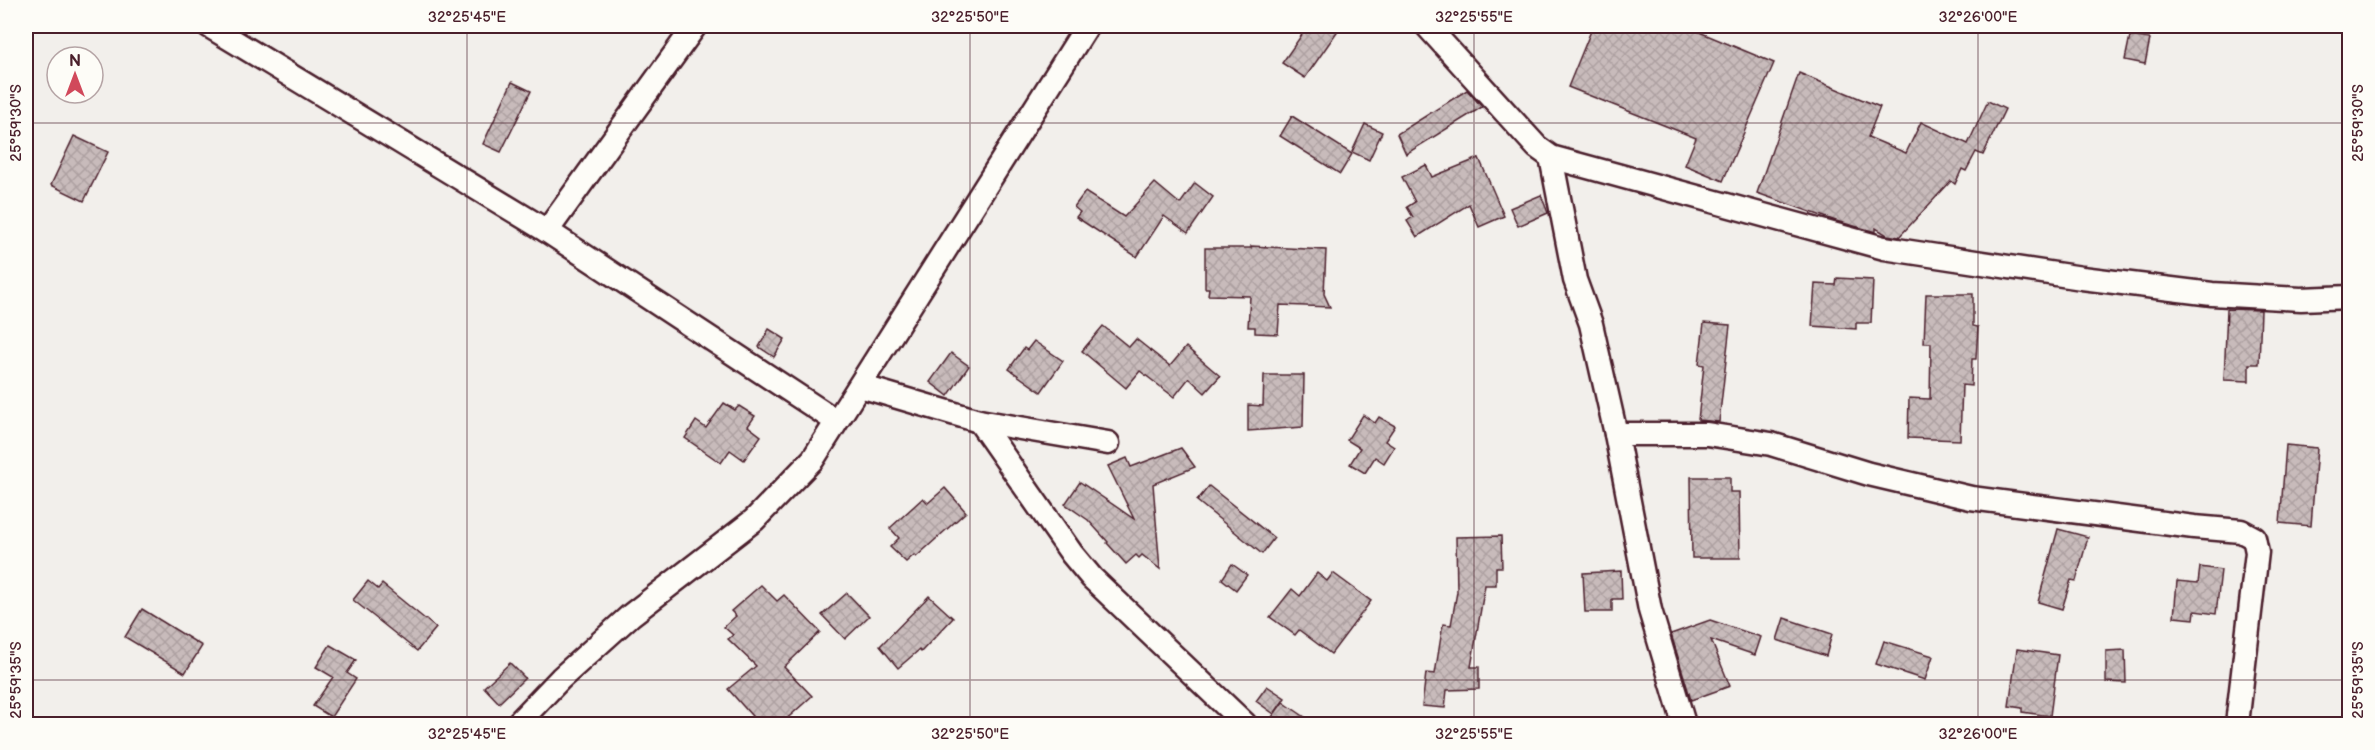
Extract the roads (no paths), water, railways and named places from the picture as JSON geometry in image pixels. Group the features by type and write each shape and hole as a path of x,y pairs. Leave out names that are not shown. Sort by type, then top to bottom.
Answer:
{"street":[{"path":"209,26 547,231 836,421"},
{"path":"547,231 694,26"},
{"path":"517,724 561,678 631,615 754,519 813,459 1087,26"},
{"path":"1427,26 1537,147 1551,157 1884,248 2060,275 2212,294 2301,299 2349,297"},
{"path":"1551,157 1575,280 1591,324 1616,434 1650,610 1684,724"},
{"path":"860,386 979,421 1108,443"},
{"path":"979,421 1072,554 1092,578 1245,724"},
{"path":"1616,434 1718,436 1771,444 1869,474 1971,498 2241,531 2254,538 2257,552 2237,724"}]}
